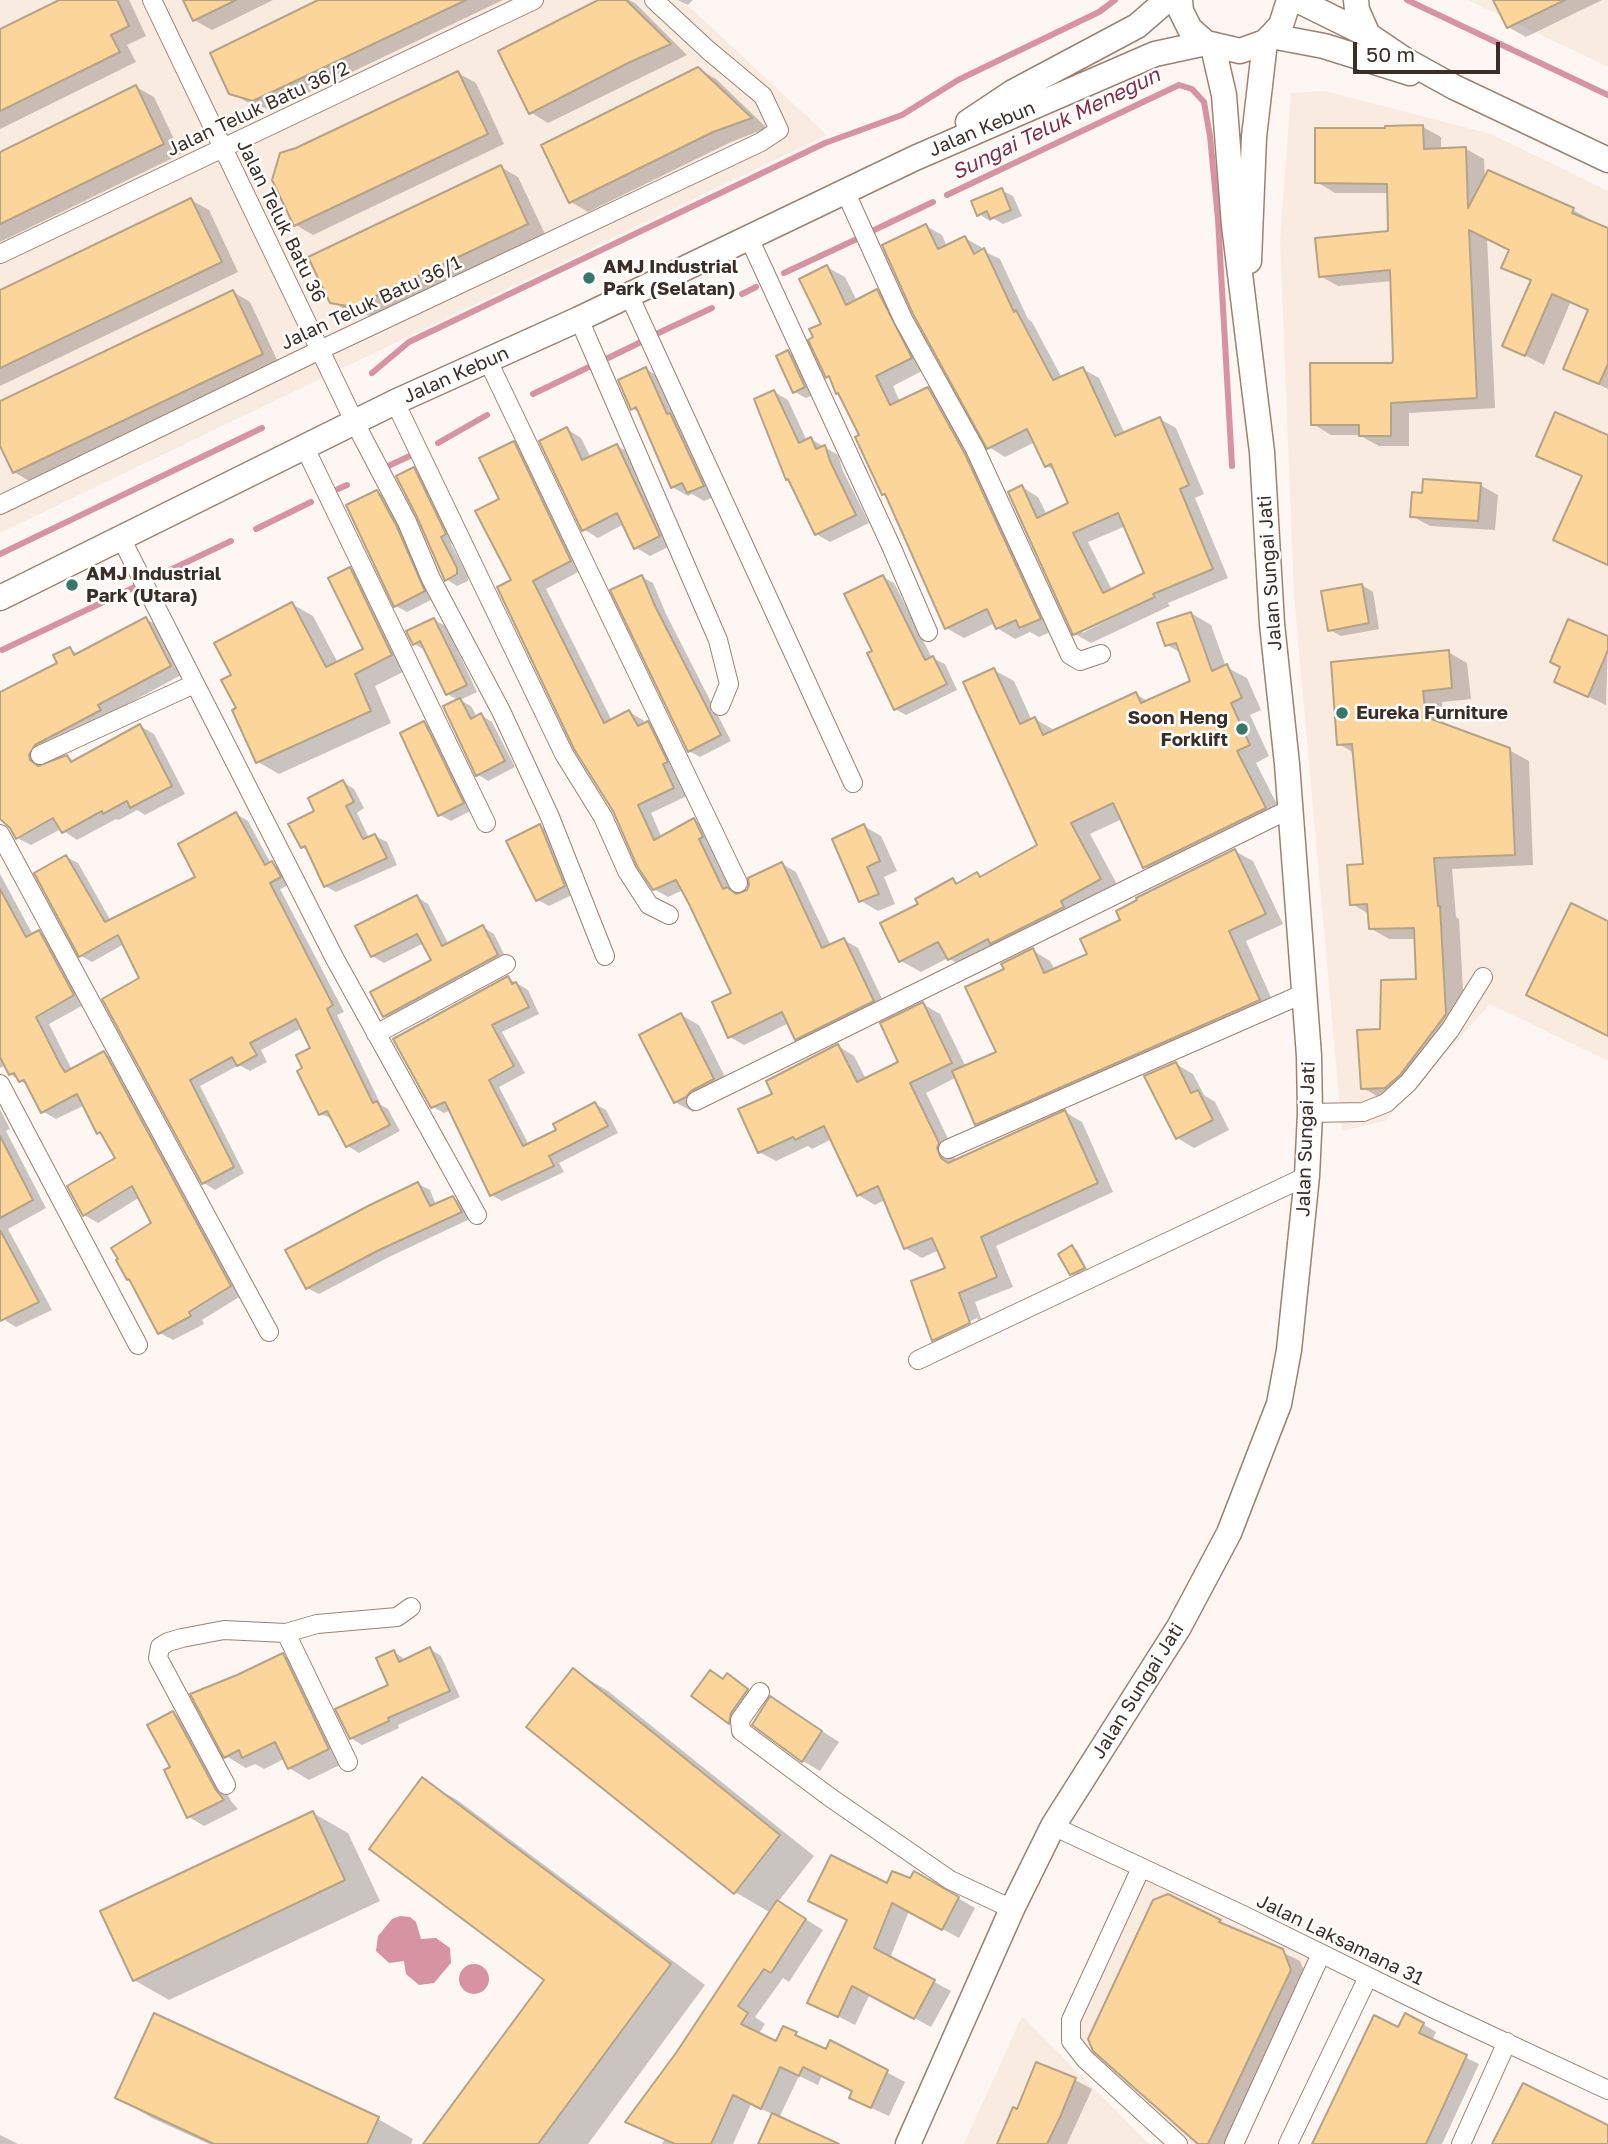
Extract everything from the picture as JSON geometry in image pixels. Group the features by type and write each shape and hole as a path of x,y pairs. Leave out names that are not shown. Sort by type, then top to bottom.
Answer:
{"main road":[{"name":"Jalan Kebun","path":"915,158 1013,92 1137,26 1167,0"},
{"path":"1180,0 1181,11 1190,29 1210,45"},
{"path":"1246,307 1252,225 1254,137 1268,39 1281,25 1289,0"},
{"path":"1297,0 1367,35 1454,87 1608,160"},
{"path":"1356,0 1367,35"},
{"name":"Jalan Kebun","path":"0,598 395,402 579,319 915,158 1155,54 1210,45 1240,51 1268,39"},
{"path":"1268,39 1324,46 1454,87"},
{"name":"Jalan Sungai Jati","path":"908,2144 1012,1909 1053,1826 1179,1627 1229,1533 1279,1404 1289,1350 1307,1176 1310,1113 1305,993 1272,624 1262,452 1234,225 1224,95 1210,45"}],"street":[{"name":"Jalan Teluk Batu 36","path":"152,0 355,423 407,522 431,579 501,711 550,817 605,956"},
{"name":"Jalan Teluk Batu 36/2","path":"0,254 534,0"},
{"name":"Jalan Teluk Batu 36/1","path":"0,505 320,350 761,142 779,130 763,96 654,0"},
{"path":"845,191 904,319 975,449 1070,655 1080,660 1101,654"},
{"path":"748,238 886,534 928,632"},
{"path":"629,295 853,783"},
{"path":"579,319 718,640 729,684 720,706"},
{"path":"488,361 738,883"},
{"path":"395,402 564,754 603,817 627,870 649,905 669,915"},
{"path":"305,448 486,823"},
{"path":"121,538 335,959 477,1215"},
{"path":"40,755 194,684"},
{"path":"696,1101 1290,809"},
{"path":"0,834 269,1332"},
{"path":"376,1034 506,964"},
{"path":"1310,1113 1363,1112 1386,1103 1408,1083 1450,1030 1483,977"},
{"path":"948,1149 1305,993"},
{"path":"0,1084 138,1345"},
{"path":"918,1360 1307,1176"},
{"path":"226,1785 158,1658 160,1647 175,1640 224,1630 286,1633 317,1624 397,1617 411,1607"},
{"path":"286,1633 348,1762"},
{"path":"760,1692 740,1720 741,1731 831,1798 950,1880 1012,1909"},
{"name":"Jalan Laksamana 31","path":"1053,1826 1608,2090"},
{"path":"1141,1868 1070,2020 1071,2041 1085,2059 1178,2144"},
{"path":"1234,2144 1321,1954"},
{"path":"1288,2144 1367,1977"},
{"path":"1461,2144 1507,2042"}],"shaded area":[{"path":"0,0 682,0 827,135 0,533"},
{"path":"1468,0 1608,0 1608,67"},
{"path":"1325,91 1491,134 1608,191 1608,1061 1490,1004 1385,1121 1342,1131 1294,595 1280,240 1291,93"},
{"path":"1144,1878 1313,1957 1224,2144 1190,2144 1084,2049 1078,2038 1076,2023"},
{"path":"410,1917 416,1922 421,1939 436,1938 450,1948 451,1963 434,1983 419,1985 406,1974 404,1961 389,1963 376,1951 378,1936 392,1919"},
{"path":"474,1964 485,1968 489,1979 485,1990 474,1994 463,1990 459,1979 463,1968"},
{"path":"1022,2016 1149,2144 964,2144"}],"building":[{"path":"59,0 117,0 129,26 111,35 120,52 0,111 0,29"},
{"path":"183,0 236,0 193,21"},
{"path":"318,0 466,0 253,101 229,94 210,53"},
{"path":"598,0 626,0 671,44 529,114 498,51"},
{"path":"1493,0 1565,0 1507,28"},
{"path":"698,67 752,118 713,132 569,203 541,145"},
{"path":"458,71 488,134 294,226 272,180 280,153 296,148"},
{"path":"136,85 164,144 0,224 0,152"},
{"path":"1423,125 1424,149 1466,147 1468,208 1488,170 1574,208 1572,213 1608,228 1608,364 1599,384 1563,369 1588,310 1552,294 1525,356 1502,346 1531,280 1501,268 1509,250 1469,230 1477,398 1391,403 1391,436 1359,436 1359,425 1311,425 1310,363 1392,363 1393,360 1390,270 1319,277 1315,238 1388,231 1387,184 1315,183 1315,128"},
{"path":"501,165 528,224 353,307 330,303 308,257"},
{"path":"1002,188 1011,210 990,219 987,211 977,216 971,201"},
{"path":"191,198 222,262 0,368 0,290"},
{"path":"926,224 938,249 965,236 974,254 984,248 1014,312 1016,310 1053,380 1083,367 1115,436 1160,417 1189,485 1180,489 1213,569 1153,594 1155,597 1073,635 1008,492 1022,485 1037,518 1068,503 1051,464 1045,467 1027,429 987,449 913,314 882,245","holes":["1118,513 1144,573 1103,593 1073,533"]},
{"path":"827,265 846,305 877,289 912,358 876,376 890,405 928,387 965,454 1041,619 1019,628 1016,620 996,629 987,609 945,629 885,494 882,495 855,437 859,435 829,376 826,378 808,340 813,337 809,329 821,324 799,279"},
{"path":"233,290 263,354 13,473 0,446 0,401"},
{"path":"788,350 805,387 793,393 776,356"},
{"path":"646,367 704,486 687,493 682,483 671,488 636,407 631,410 618,380"},
{"path":"774,390 799,443 811,437 816,449 825,445 856,515 815,535 788,479 786,480 754,399"},
{"path":"1555,412 1608,435 1608,565 1553,540 1582,476 1536,456"},
{"path":"567,427 582,460 617,444 660,536 634,549 617,513 582,531 539,441"},
{"path":"514,441 571,561 533,581 604,723 629,710 638,726 648,721 668,762 663,764 674,788 638,805 654,840 694,818 703,837 699,839 723,889 727,887 736,894 747,890 748,878 782,862 822,948 844,938 874,1001 795,1040 782,1012 728,1038 712,1002 731,993 689,904 676,880 653,890 637,866 613,811 574,749 497,587 511,580 475,511 499,499 479,458"},
{"path":"414,467 446,534 441,537 457,568 457,574 445,581 396,476"},
{"path":"1423,479 1481,483 1478,521 1410,517 1412,492 1422,493"},
{"path":"377,490 397,527 425,591 394,607 346,505"},
{"path":"350,567 392,655 355,674 371,711 256,763 232,710 236,708 221,680 231,675 214,643 292,602 326,667 363,649 328,578"},
{"path":"642,575 721,735 688,752 610,590"},
{"path":"883,575 925,660 933,656 947,684 894,710 867,653 872,651 844,594"},
{"path":"1362,584 1369,623 1328,631 1321,591"},
{"path":"1191,612 1212,671 1227,664 1242,698 1231,703 1250,745 1237,751 1266,808 1143,868 1113,803 1071,823 1101,879 1061,901 1064,907 990,944 988,939 948,960 938,942 899,962 880,923 918,904 915,899 953,878 956,884 977,872 980,877 1037,845 963,682 994,668 1020,724 1035,717 1043,735 1136,692 1141,703 1190,681 1176,643 1165,646 1157,623"},
{"path":"146,617 171,666 98,705 101,710 35,745 29,755 30,760 38,766 67,755 71,762 140,724 172,786 130,808 127,801 103,814 102,811 62,833 53,818 16,839 10,828 0,819 0,692 57,663 53,655 70,647 74,655"},
{"path":"434,618 467,685 446,695 420,641 413,645 406,631"},
{"path":"1568,619 1608,636 1608,650 1588,697 1554,682 1560,667 1550,662"},
{"path":"1449,650 1452,688 1423,691 1426,717 1510,748 1515,855 1434,858 1440,906 1446,1014 1400,1075 1385,1088 1361,1089 1357,1030 1380,1029 1381,980 1416,979 1414,928 1369,929 1367,904 1350,905 1347,865 1363,864 1352,744 1337,745 1331,662"},
{"path":"460,698 471,719 481,713 505,761 476,776 443,706"},
{"path":"424,721 464,803 438,816 400,733"},
{"path":"343,780 354,802 346,806 363,839 375,834 387,858 324,887 305,846 301,848 288,824 314,811 308,798"},
{"path":"236,812 265,865 272,861 281,877 270,883 333,1005 327,1009 373,1103 377,1101 390,1125 346,1147 327,1111 319,1115 297,1071 302,1068 296,1055 310,1048 296,1019 250,1043 257,1055 237,1066 232,1057 190,1080 234,1167 202,1184 102,999 139,978 118,935 79,957 34,873 66,855 105,922 195,877 178,844"},
{"path":"540,824 565,886 536,901 506,841"},
{"path":"864,824 880,861 867,867 879,894 859,902 832,839"},
{"path":"1235,849 1266,914 1229,931 1260,1000 975,1125 952,1071 996,1052 965,987 1004,969 1001,964 1033,948 1044,973 1087,954 1080,939 1120,920 1116,911 1137,900 1136,898"},
{"path":"0,889 26,937 39,930 74,995 36,1017 61,1066 65,1072 104,1051 231,1286 189,1312 191,1316 158,1334 111,1248 151,1223 132,1186 83,1216 67,1186 115,1158 100,1132 97,1134 77,1094 41,1113 24,1080 19,1082 14,1073 9,1075 0,1057"},
{"path":"417,895 442,946 483,925 498,955 383,1017 370,992 431,960 417,934 371,957 355,926"},
{"path":"1571,903 1608,921 1608,1036 1526,995"},
{"path":"508,976 512,984 516,982 529,1007 492,1025 514,1066 489,1080 523,1146 556,1130 553,1124 595,1102 608,1126 549,1156 554,1166 490,1196 445,1102 431,1108 393,1039"},
{"path":"923,1002 952,1063 910,1083 939,1143 937,1148 941,1158 948,1163 1065,1110 1098,1183 981,1237 997,1277 959,1293 970,1323 932,1341 911,1281 945,1268 932,1238 904,1249 878,1186 857,1196 824,1126 758,1153 738,1109 772,1094 766,1081 838,1044 857,1082 898,1062 880,1023"},
{"path":"681,1013 714,1079 674,1103 639,1035"},
{"path":"1176,1062 1191,1093 1198,1090 1213,1120 1176,1139 1144,1076"},
{"path":"0,1136 33,1200 0,1218"},
{"path":"418,1182 430,1206 453,1196 462,1212 377,1251 306,1289 285,1250"},
{"path":"0,1230 39,1302 0,1321"},
{"path":"1072,1245 1085,1268 1070,1275 1058,1254"},
{"path":"430,1647 450,1691 388,1718 389,1721 350,1739 335,1709 388,1685 376,1658 394,1650 399,1662"},
{"path":"283,1653 329,1749 288,1769 275,1742 242,1758 239,1750 224,1758 190,1694"},
{"path":"573,1668 780,1835 734,1894 526,1727"},
{"path":"710,1670 723,1679 727,1673 748,1689 731,1713 729,1724 691,1696"},
{"path":"770,1696 822,1731 802,1762 752,1725"},
{"path":"173,1711 224,1800 187,1818 164,1770 170,1767 147,1725"},
{"path":"422,1777 671,1964 538,2144 423,2144 544,1980 369,1849"},
{"path":"313,1811 345,1880 133,1981 100,1911"},
{"path":"831,1855 887,1883 892,1871 910,1878 914,1871 959,1897 942,1930 892,1903 874,1948 935,1980 914,2019 852,1986 838,2017 807,2003 847,1920 808,1901"},
{"path":"1168,1894 1221,1920 1219,1922 1283,1949 1291,1970 1208,2144 1198,2144 1093,2051 1088,2039 1153,1900"},
{"path":"777,1900 806,1919 771,1973 764,1969 738,2006 748,2013 741,2024 776,2041 783,2026 797,2032 795,2035 826,2049 830,2040 888,2070 871,2108 849,2098 852,2091 803,2067 799,2076 780,2067 761,2109 733,2095 711,2144 675,2144 625,2122 676,2053"},
{"path":"154,2013 379,2117 367,2144 214,2144 115,2098"},
{"path":"1405,2013 1424,2023 1419,2033 1467,2055 1426,2144 1312,2144 1374,2015 1398,2027"},
{"path":"1036,2062 1076,2078 1061,2115 1047,2144 997,2144 1013,2107 1017,2109"},
{"path":"1523,2083 1608,2125 1608,2144 1492,2144"},
{"path":"772,2113 839,2144 758,2144"}],"waterway":[{"path":"372,373 409,342 825,143 902,115 958,80 1099,12 1115,0"},
{"path":"1407,0 1608,95"},
{"path":"947,195 1179,85 1192,89 1204,102 1210,136 1218,219 1232,466"},
{"name":"Sungai Teluk Menegun","path":"870,232 933,202"},
{"name":"Sungai Teluk Menegun","path":"784,273 859,238"},
{"name":"Sungai Teluk Menegun","path":"742,294 756,287"},
{"name":"Sungai Teluk Menegun","path":"652,336 712,308"},
{"name":"Sungai Teluk Menegun","path":"604,360 643,341"},
{"name":"Sungai Teluk Menegun","path":"533,394 591,366"},
{"name":"Sungai Teluk Menegun","path":"438,443 487,415"},
{"path":"0,554 262,428"},
{"name":"Sungai Teluk Menegun","path":"386,467 412,455"},
{"name":"Sungai Teluk Menegun","path":"338,489 347,485"},
{"name":"Sungai Teluk Menegun","path":"256,529 311,502"},
{"name":"Sungai Teluk Menegun","path":"147,581 231,541"},
{"name":"Sungai Teluk Menegun","path":"2,650 137,586"}],"place":[{"name":"AMJ Industrial Park (Selatan)","path":"589,278"},
{"name":"AMJ Industrial Park (Utara)","path":"72,585"},
{"name":"Eureka Furniture","path":"1342,713"},
{"name":"Soon Heng Forklift","path":"1242,729"}]}
